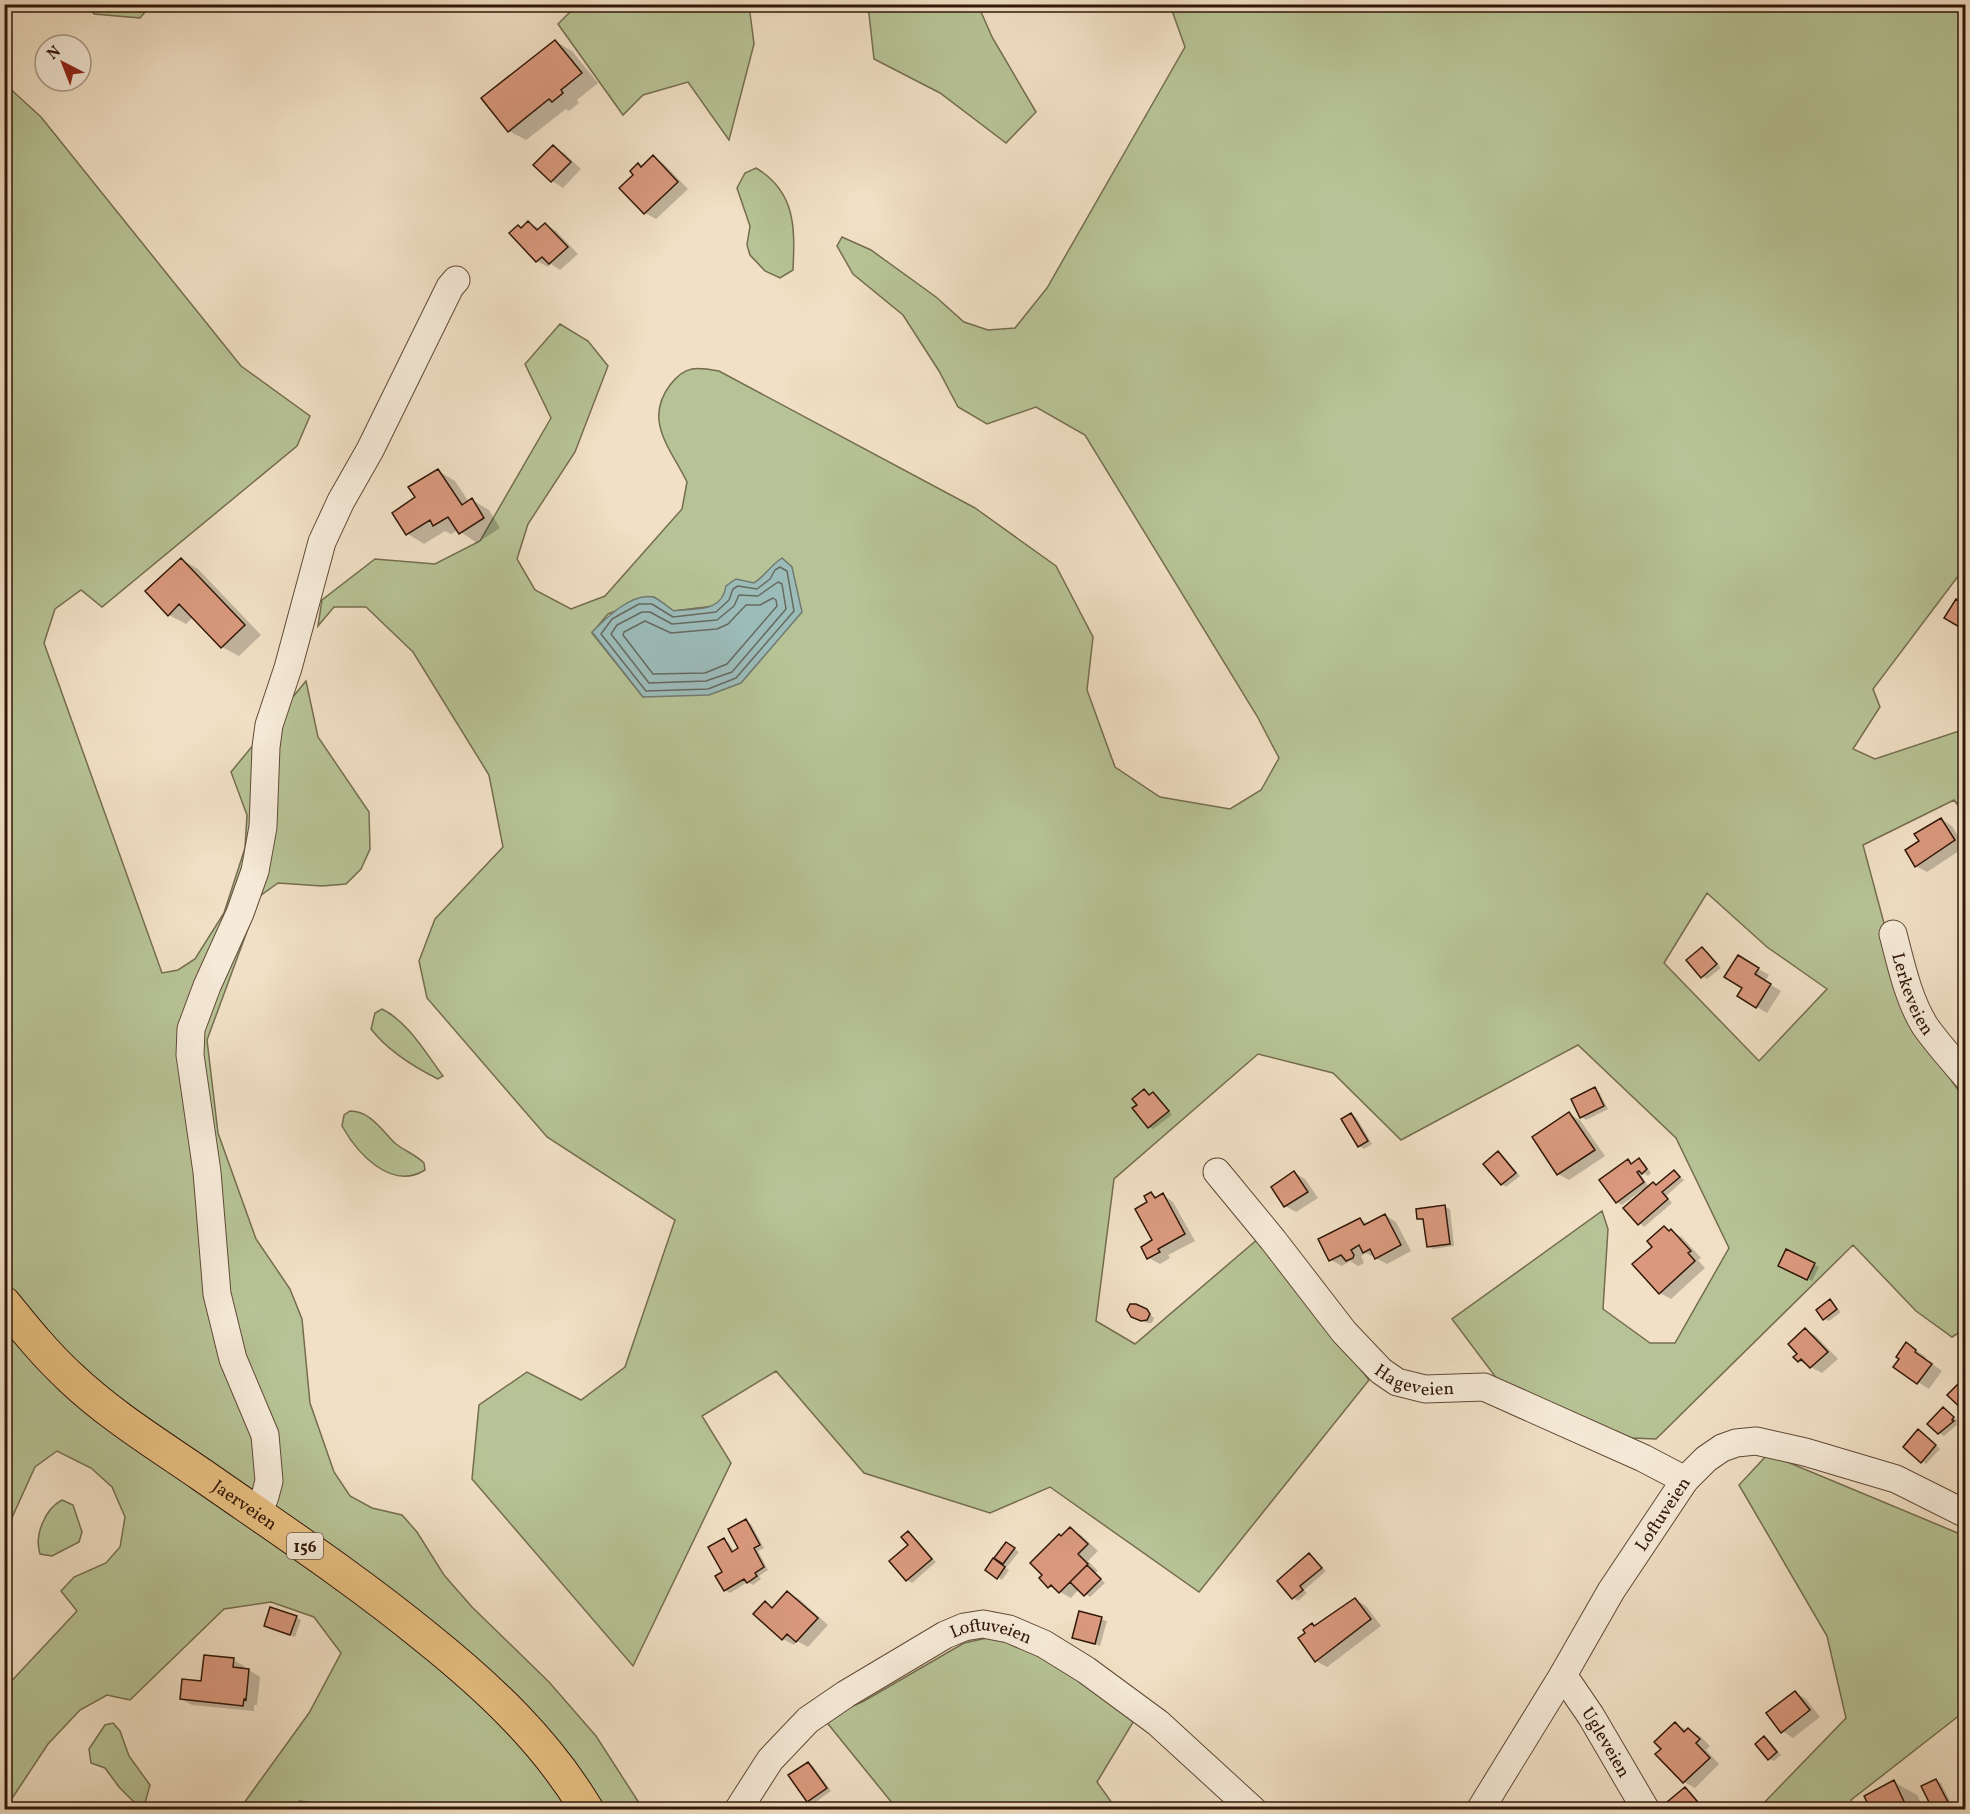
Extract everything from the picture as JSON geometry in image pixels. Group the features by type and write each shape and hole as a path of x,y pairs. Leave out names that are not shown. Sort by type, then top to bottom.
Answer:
{"main road":[{"name":"Jaerveien","path":"4,1303 38,1344 80,1385 121,1419 324,1559 400,1616 477,1679 537,1740 587,1809"}],"street":[{"path":"258,1514 269,1481 265,1435 233,1359 217,1294 207,1172 190,1055 191,1029 207,986 240,913 255,871 263,827 269,725 288,668 322,542 450,287 456,280"},
{"name":"Lerkeveien","path":"1893,934 1905,977 1919,1014 1926,1027 1965,1076"},
{"name":"Hageveien","path":"1216,1172 1274,1240 1344,1332 1381,1371 1397,1382 1425,1389 1484,1387 1643,1458 1685,1480"},
{"name":"Loftuveien","path":"1480,1809 1563,1675 1611,1592 1685,1480 1706,1459 1722,1448 1736,1443 1764,1442 1805,1452 1896,1479 1965,1514"},
{"name":"Loftuveien","path":"738,1809 770,1760 808,1720 838,1699 945,1635 964,1627 983,1624 1009,1629 1044,1644 1086,1670 1158,1723 1253,1809"},
{"name":"Ugleveien","path":"1563,1675 1591,1716 1646,1809"}],"green space":[{"path":"578,4 749,5 754,44 729,140 688,82 643,95 623,115 558,24"},
{"path":"88,5 151,5 140,18 94,14"},
{"path":"868,5 978,5 992,37 1036,112 1006,143 940,93 874,59"},
{"path":"1170,5 1965,5 1965,567 1873,689 1880,707 1853,749 1875,759 1965,729 1965,814 1954,800 1863,845 1910,1020 1965,1100 1965,1329 1952,1337 1916,1311 1853,1245 1656,1439 1632,1438 1503,1387 1452,1319 1602,1211 1608,1229 1603,1309 1650,1343 1675,1343 1729,1248 1676,1138 1578,1045 1401,1140 1333,1073 1258,1054 1114,1179 1096,1321 1135,1344 1259,1238 1369,1380 1199,1592 1050,1487 990,1513 864,1473 776,1371 702,1416 731,1463 633,1666 472,1479 479,1405 527,1372 581,1400 625,1367 675,1220 547,1137 427,998 419,961 435,919 503,847 489,775 413,652 366,607 334,607 318,626 322,600 375,559 435,564 480,541 551,418 525,364 560,324 588,341 608,366 575,452 528,524 517,559 535,590 571,609 605,596 682,509 687,482 662,435 659,411 662,398 676,378 686,371 698,368 719,371 975,508 1056,566 1093,637 1087,690 1115,767 1160,797 1230,809 1261,790 1279,758 1257,716 1085,435 1036,407 987,424 958,407 939,371 903,315 853,274 837,246 842,237 871,250 936,297 964,322 988,330 1015,328 1047,288 1185,47","holes":["766,575 643,697 592,633 608,614 654,597 673,611 714,606 724,597","1707,893 1767,947 1827,989 1759,1061 1664,963"]},
{"path":"5,84 41,117 241,366 310,416 297,446 102,607 81,590 55,609 44,643 162,973 178,970 195,959 224,913 245,848 247,815 231,772 306,681 318,737 369,812 370,849 361,869 346,884 322,886 278,883 260,896 207,1040 218,1133 256,1239 290,1289 302,1319 310,1403 334,1472 350,1496 372,1508 402,1515 417,1532 444,1575 472,1607 549,1682 596,1736 643,1809 360,1810 300,1801 294,1809 249,1809 244,1803 309,1713 341,1653 314,1617 271,1602 224,1609 130,1700 107,1695 80,1710 48,1744 5,1809 5,1688 77,1611 61,1591 74,1577 106,1563 120,1547 125,1517 112,1487 91,1468 57,1451 35,1467 5,1533"},
{"path":"756,168 779,188 790,212 794,240 793,270 780,278 765,271 750,255 747,245 750,226 737,188 745,173"},
{"path":"382,1009 408,1030 443,1076 438,1079 420,1069 402,1058 378,1037 371,1029 375,1013"},
{"path":"350,1111 370,1118 396,1144 424,1163 425,1170 412,1175 400,1176 376,1166 348,1137 342,1126 344,1115"},
{"path":"1768,1454 1965,1536 1965,1711 1851,1800 1854,1809 1758,1809 1846,1718 1827,1636 1739,1485"},
{"path":"62,1500 73,1505 82,1532 79,1542 52,1556 40,1554 39,1539 42,1523 56,1504"},
{"path":"996,1636 1068,1673 1102,1694 1135,1719 1097,1782 1117,1810 897,1809 824,1719 864,1701 964,1643"},
{"path":"113,1723 120,1731 129,1756 150,1785 145,1803 137,1805 119,1787 105,1768 91,1763 89,1749 105,1725"}],"water":[{"path":"782,558 792,567 802,612 741,683 709,695 643,697 592,632 628,602 645,597 653,597 674,611 714,605 724,595 726,586 736,579 754,583"}],"building":[{"path":"555,40 582,73 561,90 563,93 552,102 549,99 508,132 481,98"},
{"path":"553,145 571,162 551,182 533,165"},
{"path":"653,155 678,182 644,214 619,188 633,175 630,171 638,163 641,167"},
{"path":"528,221 537,230 545,223 568,247 549,264 542,257 536,262 509,233 518,225 521,228"},
{"path":"438,469 462,505 472,498 484,518 459,534 448,517 433,526 430,520 406,535 392,513 415,497 408,487"},
{"path":"181,558 245,625 221,648 179,604 168,616 145,591"},
{"path":"1956,599 1966,605 1966,631 1944,618"},
{"path":"1941,818 1955,840 1915,867 1905,850 1919,841 1914,834"},
{"path":"1702,947 1717,964 1701,978 1686,960"},
{"path":"1738,955 1759,968 1755,974 1771,984 1756,1008 1737,996 1742,988 1724,977"},
{"path":"1595,1087 1604,1106 1580,1118 1571,1099"},
{"path":"1144,1089 1149,1095 1153,1092 1169,1111 1148,1128 1132,1108 1137,1105 1132,1099"},
{"path":"1569,1112 1595,1150 1557,1175 1532,1137"},
{"path":"1351,1113 1368,1141 1358,1147 1341,1119"},
{"path":"1498,1151 1516,1173 1501,1185 1483,1164"},
{"path":"1639,1158 1647,1169 1642,1174 1637,1172 1644,1182 1616,1203 1599,1180 1628,1159 1631,1164"},
{"path":"1674,1170 1680,1177 1662,1192 1668,1199 1638,1225 1623,1208 1653,1182 1656,1185"},
{"path":"1294,1171 1308,1192 1284,1207 1271,1187"},
{"path":"1151,1192 1155,1198 1163,1193 1185,1234 1158,1249 1160,1252 1147,1259 1141,1247 1152,1240 1135,1209 1147,1202 1144,1196"},
{"path":"1445,1205 1450,1244 1427,1247 1423,1219 1417,1219 1416,1209"},
{"path":"1385,1214 1401,1245 1375,1259 1370,1249 1363,1253 1359,1245 1351,1250 1353,1258 1346,1261 1341,1255 1329,1261 1318,1239 1360,1218 1364,1225"},
{"path":"1664,1226 1669,1231 1671,1229 1691,1251 1688,1253 1695,1261 1659,1294 1632,1264 1652,1247 1647,1241"},
{"path":"1786,1249 1815,1263 1807,1280 1778,1266"},
{"path":"1830,1299 1837,1309 1823,1320 1816,1310"},
{"path":"1130,1304 1147,1309 1150,1314 1147,1320 1141,1321 1131,1317 1127,1310"},
{"path":"1805,1328 1828,1352 1810,1368 1801,1359 1798,1362 1793,1357 1797,1354 1788,1344"},
{"path":"1906,1342 1916,1350 1915,1352 1932,1364 1917,1384 1893,1367 1899,1359 1896,1357"},
{"path":"1966,1376 1966,1413 1947,1395"},
{"path":"1943,1407 1954,1417 1952,1420 1954,1421 1938,1434 1927,1424"},
{"path":"1918,1429 1936,1445 1921,1463 1903,1447"},
{"path":"746,1519 760,1545 754,1548 764,1567 747,1583 744,1579 724,1591 715,1576 722,1572 708,1547 724,1538 732,1552 738,1548 728,1529"},
{"path":"1070,1527 1088,1544 1078,1554 1088,1564 1059,1593 1051,1585 1048,1588 1039,1578 1042,1575 1030,1563 1059,1534 1061,1536"},
{"path":"908,1531 932,1559 906,1581 889,1561 908,1545 901,1537"},
{"path":"1006,1542 1015,1548 1003,1564 994,1558"},
{"path":"1309,1553 1322,1568 1300,1586 1303,1590 1292,1599 1277,1581"},
{"path":"993,1558 1005,1567 997,1579 985,1570"},
{"path":"1087,1565 1101,1579 1084,1596 1070,1582"},
{"path":"787,1591 818,1618 796,1642 787,1634 782,1640 753,1614 765,1601 772,1608"},
{"path":"1355,1598 1371,1619 1315,1662 1298,1638 1305,1633 1303,1630 1312,1623 1314,1626"},
{"path":"270,1607 297,1616 290,1635 264,1626"},
{"path":"1079,1611 1102,1617 1095,1644 1072,1638"},
{"path":"204,1655 234,1658 233,1667 249,1669 246,1700 244,1699 243,1706 180,1699 182,1679 201,1681"},
{"path":"1795,1691 1810,1710 1781,1733 1766,1713"},
{"path":"1675,1722 1684,1732 1688,1728 1700,1739 1696,1743 1710,1758 1683,1783 1655,1754 1661,1749 1654,1742"},
{"path":"1764,1736 1777,1752 1768,1760 1755,1744"},
{"path":"808,1762 827,1788 807,1802 788,1775"},
{"path":"1936,1779 1949,1804 1943,1807 1944,1810 1933,1810 1921,1786"},
{"path":"1894,1780 1908,1810 1871,1810 1864,1796"},
{"path":"1685,1787 1702,1807 1699,1810 1674,1810 1667,1802"}]}
